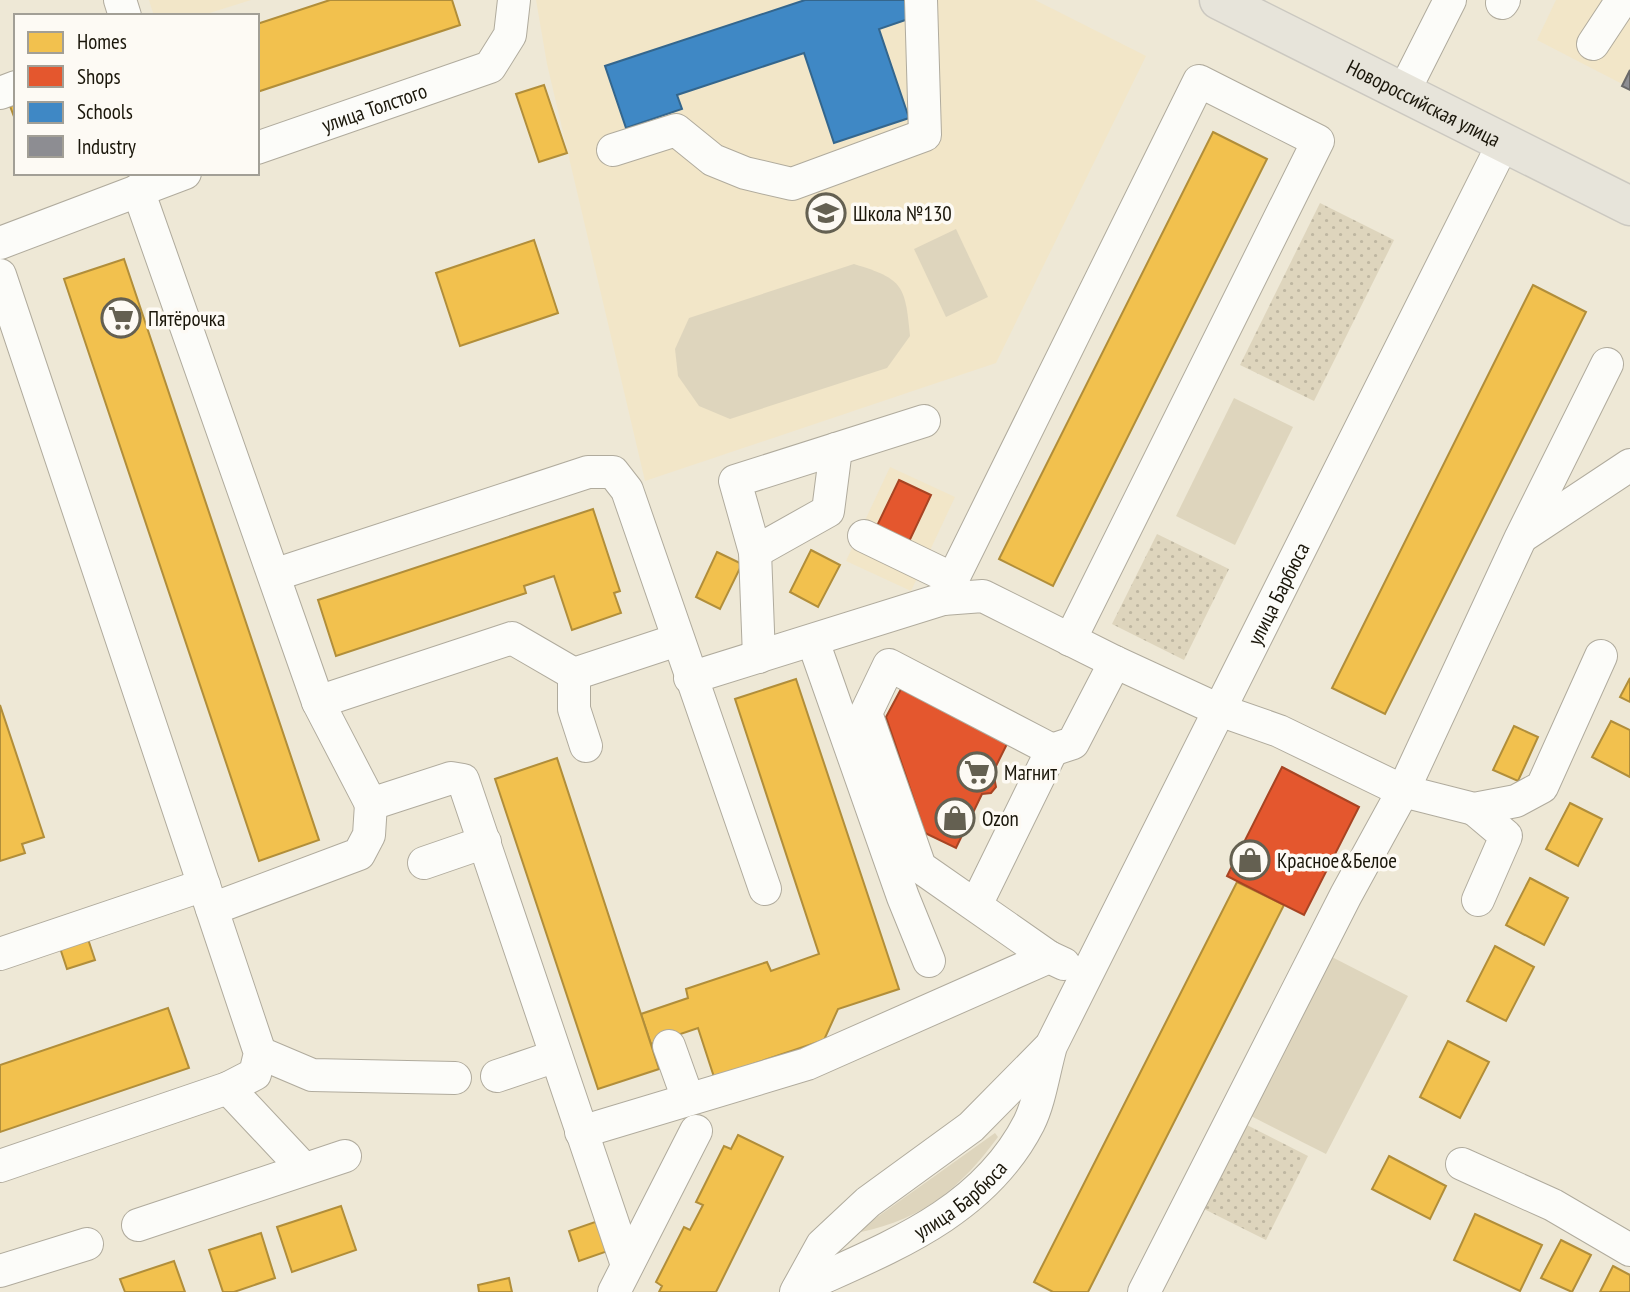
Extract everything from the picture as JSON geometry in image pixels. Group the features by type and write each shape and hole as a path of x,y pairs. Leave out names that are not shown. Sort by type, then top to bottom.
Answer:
{"main road":[{"name":"Новороссийская улица","path":"1219,0 1630,206"}],"street":[{"name":"улица Толстого","path":"259,147 490,67 510,35 514,0"},
{"path":"613,150 676,130 713,160 745,173 792,184 925,135 921,0"},
{"path":"1404,91 1450,0"},
{"path":"1593,44 1622,0"},
{"path":"690,678 879,621 947,589 1199,81 1318,141 1070,640"},
{"name":"улица Барбюса","path":"797,1291 941,1221 969,1199 998,1169 1029,1122 1051,1045 1504,142"},
{"path":"0,243 179,175"},
{"path":"0,954 359,854 369,835 371,804 317,702 138,190"},
{"path":"0,1166 228,1088 255,1074 260,1053 3,295"},
{"path":"1144,1292 1346,895 1403,791 1521,537 1607,364"},
{"path":"759,657 755,552 735,481 924,421"},
{"path":"755,552 828,511 836,449"},
{"path":"1521,537 1630,465"},
{"path":"274,575 588,472 613,472 627,490 765,889"},
{"path":"864,536 947,589 983,596 1115,662 1219,710 1279,731 1403,791 1474,809 1516,801 1542,787 1601,656"},
{"path":"879,621 889,665 866,713 920,867 1049,957 1088,973"},
{"path":"317,702 512,638 574,674 677,640"},
{"path":"813,641 903,897 929,961"},
{"path":"976,905 1052,750 1073,743 1115,662"},
{"path":"889,665 1052,750"},
{"path":"574,674 574,709 586,746"},
{"path":"371,804 451,778 463,780 581,1132 620,1279"},
{"path":"1474,809 1506,836 1478,900"},
{"path":"424,863 485,842"},
{"path":"581,1132 807,1064 1049,957"},
{"name":"улица Барбюса","path":"797,1291 822,1245 868,1202 971,1127 1051,1045"},
{"path":"669,1046 688,1099"},
{"path":"260,1053 312,1075 455,1078"},
{"path":"497,1076 556,1056"},
{"path":"228,1088 304,1169"},
{"path":"620,1279 696,1131"},
{"path":"138,1225 345,1156"},
{"path":"1462,1164 1553,1205 1630,1250"},
{"path":"0,1271 88,1244"}],"shaded area":[{"path":"149,0 251,0 206,14 153,14"},
{"name":"Школа №130","path":"536,0 1035,0 1146,56 996,363 645,481 547,64"},
{"path":"1556,0 1630,0 1630,88 1537,40"},
{"path":"1320,203 1394,240 1314,401 1240,365"},
{"path":"956,229 988,297 946,317 914,249"},
{"path":"854,264 892,280 903,295 910,336 887,368 730,419 699,406 678,376 675,349 689,318"},
{"path":"1234,398 1293,427 1235,545 1176,516"},
{"path":"890,467 955,497 911,591 846,561"},
{"path":"1157,534 1229,569 1184,660 1112,624"},
{"path":"1328,955 1408,996 1326,1154 1247,1114"},
{"path":"1245,1124 1308,1156 1266,1240 1202,1208"},
{"path":"995,1133 998,1137 984,1155 955,1186 939,1198 884,1226 861,1232 859,1230"}],"building: Homes":[{"path":"330,0 452,0 460,25 259,91 259,23"},
{"path":"544,85 567,153 539,162 516,94"},
{"path":"1213,132 1267,159 1053,586 999,559"},
{"path":"534,240 558,313 460,346 436,273"},
{"path":"124,259 319,840 259,861 64,279"},
{"path":"1533,285 1586,312 1385,714 1332,688"},
{"path":"593,509 620,591 614,593 621,613 572,630 554,576 524,586 526,593 336,656 318,600"},
{"path":"811,550 840,565 818,607 790,592"},
{"path":"717,552 742,564 720,609 696,597"},
{"path":"1630,678 1630,702 1620,697"},
{"path":"796,679 899,989 838,1009 824,1040 714,1077 698,1028 651,1044 641,1014 688,998 686,989 767,962 771,971 819,954 735,699"},
{"path":"0,705 44,837 22,844 25,853 0,861"},
{"path":"1611,721 1630,730 1630,777 1592,757"},
{"path":"1514,726 1538,737 1518,781 1493,770"},
{"path":"557,758 659,1069 598,1089 495,779"},
{"path":"1570,803 1602,819 1578,866 1546,849"},
{"path":"1530,878 1568,898 1544,945 1506,925"},
{"path":"1237,882 1284,905 1088,1292 1053,1292 1034,1282"},
{"path":"88,939 95,960 67,969 60,948"},
{"path":"1495,946 1534,967 1506,1021 1467,1001"},
{"path":"168,1008 189,1068 0,1132 0,1065"},
{"path":"1448,1041 1489,1062 1460,1118 1420,1097"},
{"path":"738,1135 783,1157 716,1292 659,1292 662,1286 656,1282 684,1227 690,1230 703,1205 696,1202 724,1146 731,1149"},
{"path":"1389,1156 1446,1186 1430,1219 1372,1189"},
{"path":"341,1206 356,1250 292,1272 277,1227"},
{"path":"1475,1214 1542,1245 1520,1291 1454,1260"},
{"path":"598,1221 608,1251 579,1261 569,1231"},
{"path":"261,1233 275,1278 234,1292 223,1292 209,1250"},
{"path":"1561,1240 1591,1255 1572,1292 1541,1278"},
{"path":"174,1261 185,1292 125,1292 120,1279"},
{"path":"1613,1266 1630,1275 1630,1292 1600,1292"},
{"path":"509,1278 512,1292 479,1292 478,1285"}],"building: Shops":[{"path":"899,480 931,495 906,548 874,532"},
{"path":"901,689 1008,742 993,772 996,787 991,793 982,794 956,848 925,833 886,717"},
{"path":"1282,767 1359,807 1304,915 1227,876"}],"building: Schools":[{"path":"805,0 909,0 914,17 879,29 909,118 834,143 804,53 677,95 682,109 626,128 605,66"}],"building: Industry":[{"path":"1630,70 1630,90 1622,86"}],"place":[{"name":"Школа №130","path":"826,213"},
{"name":"Пятёрочка","path":"121,318"},
{"name":"Магнит","path":"977,772"},
{"name":"Ozon","path":"955,818"},
{"name":"Красное&Белое","path":"1250,860"}]}
